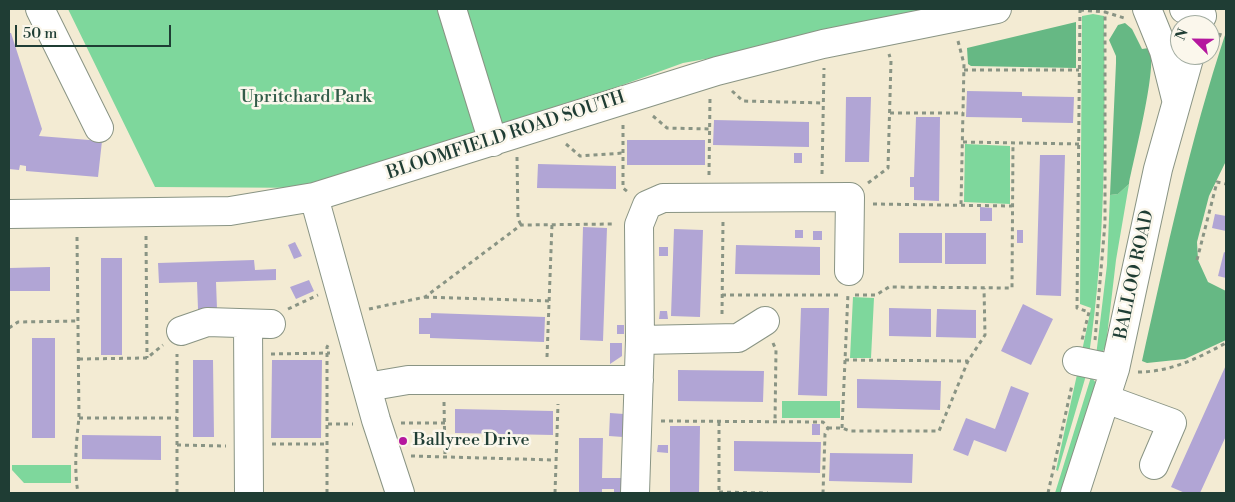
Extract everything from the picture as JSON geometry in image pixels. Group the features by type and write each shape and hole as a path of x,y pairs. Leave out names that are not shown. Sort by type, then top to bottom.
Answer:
{"street":[{"path":"40,9 99,128"},
{"path":"452,9 505,138"},
{"name":"BLOOMFIELD ROAD SOUTH","path":"9,214 77,215 230,211 314,197 711,73 823,44 997,9"},
{"path":"1137,14 1164,51 1176,99"},
{"name":"BALLOO ROAD","path":"1075,493 1106,400 1104,366 1187,65"},
{"path":"314,197 378,426 388,455 392,491"},
{"path":"635,493 643,215 663,198 821,197 850,200 849,283"},
{"path":"640,340 721,340 738,338 765,321"},
{"path":"181,331 207,322 260,324 248,354 249,493"},
{"path":"367,387 408,380 639,380"},
{"path":"1106,400 1172,423 1154,466"}],"path":[{"path":"1104,366 1089,312 1077,308 1080,9 1137,14"},
{"path":"1048,493 1104,366 1098,317 1105,223 1105,12"},
{"path":"952,18 964,70 961,204"},
{"path":"850,200 888,168 891,61 884,32"},
{"path":"821,197 824,103 823,44"},
{"path":"964,70 1079,70"},
{"path":"711,73 743,101 824,103"},
{"path":"711,73 710,129 722,295 721,340"},
{"path":"627,98 667,128 710,129"},
{"path":"627,98 623,153 623,188 643,215"},
{"path":"890,113 963,113"},
{"path":"544,125 580,156 623,153"},
{"path":"505,138 518,219 521,225"},
{"path":"962,142 1080,144"},
{"path":"722,295 778,295 849,283 876,295 889,287 1012,288 1013,142"},
{"path":"1196,260 1217,182 1226,184"},
{"path":"850,200 1012,206"},
{"path":"145,213 147,358"},
{"path":"77,215 79,418 76,436 78,493"},
{"path":"425,297 521,225 552,224 643,215"},
{"path":"552,224 549,302 553,380 555,493"},
{"path":"842,428 849,283"},
{"path":"260,324 281,311 338,286"},
{"path":"638,421 822,422 828,428 842,428 850,431 939,431 968,362 984,335 984,288"},
{"path":"775,422 776,350 765,321 778,295"},
{"path":"327,493 329,354 327,347 333,336 348,319 425,297 549,302"},
{"path":"9,328 18,322 78,321"},
{"path":"79,359 147,358 181,331"},
{"path":"177,493 176,362 181,331"},
{"path":"1104,366 1149,372 1185,364 1226,343"},
{"path":"248,354 329,354"},
{"path":"845,360 968,362"},
{"path":"443,380 445,457"},
{"path":"79,418 177,418"},
{"path":"719,422 719,493 768,493"},
{"path":"378,426 401,423 445,423"},
{"path":"823,493 825,434 828,428"},
{"path":"177,445 328,444"},
{"path":"388,455 555,460"}],"green space":[{"name":"Upritchard Park","path":"68,9 930,9 756,50 683,63 537,116 324,188 155,187"},
{"path":"1093,14 1104,16 1104,143 1099,271 1089,355 1082,351 1091,308 1080,304 1082,16"},
{"path":"1076,22 1076,68 971,66 968,64 967,48"},
{"path":"1125,23 1132,29 1142,49 1149,48 1151,72 1129,184 1118,194 1110,195 1116,56 1109,40 1118,25"},
{"path":"1226,32 1226,161 1209,196 1197,242 1198,260 1208,282 1226,291 1226,340 1185,359 1147,363 1142,361 1180,195 1213,73 1216,65 1220,65 1220,51"},
{"path":"965,144 1010,146 1010,204 964,202"},
{"path":"1129,184 1116,260 1106,345 1103,351 1096,356 1107,265 1110,195 1118,194"},
{"path":"853,297 874,298 871,358 850,358"},
{"path":"1078,370 1087,372 1058,471 1056,470"},
{"path":"1091,377 1097,384 1062,493 1055,493"},
{"path":"782,401 840,401 840,418 782,418"},
{"path":"12,465 71,465 71,483 24,483 12,470"}],"building":[{"path":"9,33 11,33 42,129 39,136 102,141 98,177 26,171 26,166 20,165 19,170 9,169"},
{"path":"967,91 1022,92 1022,96 1074,97 1073,123 1022,122 1022,118 966,117"},
{"path":"846,97 871,97 869,162 845,162"},
{"path":"916,117 940,117 939,201 914,200 914,187 910,187 910,177 914,177"},
{"path":"714,120 809,122 809,147 713,145"},
{"path":"627,140 705,140 705,165 627,165"},
{"path":"794,153 802,153 802,163 794,163"},
{"path":"1040,155 1065,155 1061,296 1036,295"},
{"path":"538,164 616,166 616,189 537,188"},
{"path":"980,207 992,208 992,221 980,221"},
{"path":"1215,214 1226,216 1226,231 1212,228"},
{"path":"583,227 607,228 603,341 580,340"},
{"path":"674,229 703,230 700,317 671,316"},
{"path":"795,230 803,230 803,238 795,238"},
{"path":"1017,230 1023,230 1023,243 1017,243"},
{"path":"813,231 822,231 822,240 813,240"},
{"path":"899,233 942,233 942,263 899,263"},
{"path":"945,233 986,233 986,264 945,264"},
{"path":"295,242 302,256 294,259 288,245"},
{"path":"736,245 820,247 820,275 735,274"},
{"path":"659,247 668,247 668,256 659,256"},
{"path":"1224,252 1226,253 1226,278 1218,276"},
{"path":"101,258 122,258 122,355 101,355"},
{"path":"254,260 255,270 276,269 276,280 216,282 217,309 198,309 197,282 159,283 158,263"},
{"path":"50,267 50,291 9,291 9,268"},
{"path":"309,280 314,291 296,299 290,287"},
{"path":"1023,304 1053,319 1031,365 1001,351"},
{"path":"801,308 829,308 827,396 798,395"},
{"path":"889,308 931,309 931,337 889,336"},
{"path":"937,309 976,310 976,338 936,337"},
{"path":"660,311 667,311 668,319 659,319"},
{"path":"431,313 545,317 544,342 430,338 430,334 419,334 419,318 431,318"},
{"path":"617,325 624,325 624,334 617,334"},
{"path":"32,338 55,338 55,438 32,438"},
{"path":"610,343 622,343 622,356 610,364"},
{"path":"193,360 213,360 214,437 193,437"},
{"path":"272,360 322,360 321,438 271,438"},
{"path":"1226,365 1226,436 1200,493 1185,493 1171,487"},
{"path":"678,370 764,371 763,402 678,401"},
{"path":"857,379 941,381 940,410 857,408"},
{"path":"1011,386 1029,393 1006,452 974,440 968,456 953,450 966,418 995,429"},
{"path":"455,409 553,411 553,435 455,433"},
{"path":"610,413 624,414 623,437 609,436"},
{"path":"812,424 820,424 820,435 812,435"},
{"path":"670,426 700,426 699,493 670,493"},
{"path":"82,435 161,436 161,460 82,459"},
{"path":"579,438 603,438 602,478 623,478 623,493 614,493 614,489 602,489 602,493 579,493"},
{"path":"734,441 821,442 820,473 734,471"},
{"path":"658,445 668,445 668,453 657,452"},
{"path":"830,453 913,454 912,483 829,481"}],"place":[{"name":"Ballyree Drive","path":"403,441"}]}
